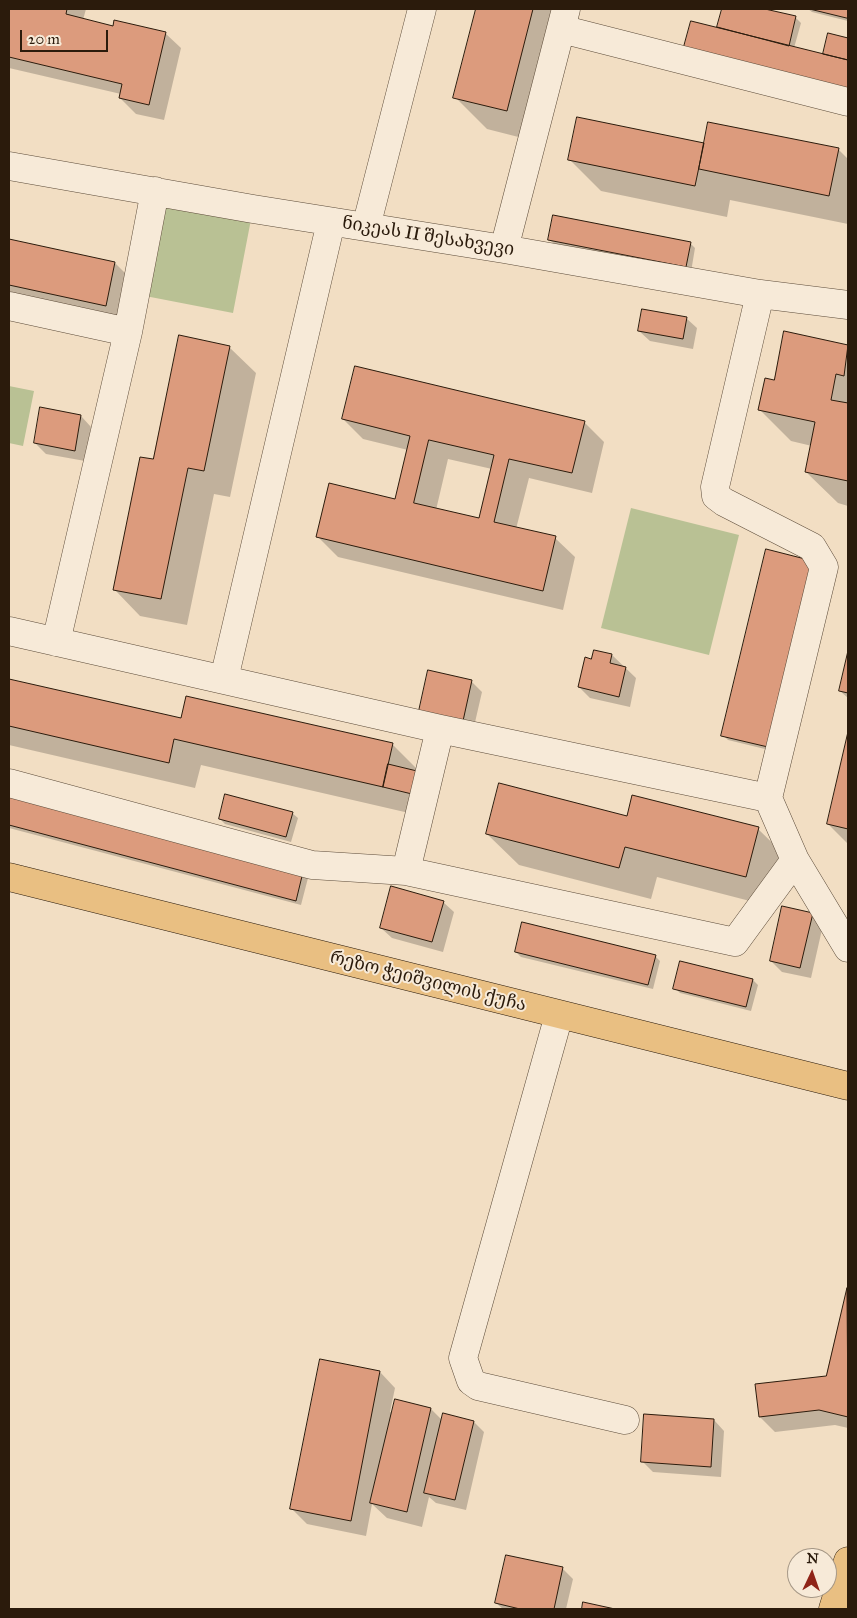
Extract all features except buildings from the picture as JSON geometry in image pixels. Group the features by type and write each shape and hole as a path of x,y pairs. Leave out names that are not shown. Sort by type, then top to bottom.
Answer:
{"main road":[{"name":"რეზო ჭეიშვილის ქუჩა","path":"9,877 848,1086"},
{"path":"833,1609 848,1561"}],"street":[{"path":"366,227 422,9"},
{"path":"504,249 563,19 848,102"},
{"name":"ნიკეას II შესახვევი","path":"9,166 760,294 848,305"},
{"path":"56,642 128,332 155,191"},
{"path":"224,678 330,222"},
{"path":"760,294 715,487 716,496 812,548 824,567 768,798 795,860 848,948"},
{"path":"9,306 128,332"},
{"path":"9,631 224,678 440,729 768,798"},
{"path":"406,871 440,729"},
{"path":"9,783 312,865 406,871 735,942 795,860"},
{"path":"559,1015 463,1358 471,1381 478,1386 625,1420"}],"green space":[{"path":"155,191 253,209 233,313 135,294"},
{"path":"9,386 34,391 23,446 9,443"},
{"path":"631,508 739,535 709,655 601,628"}]}
